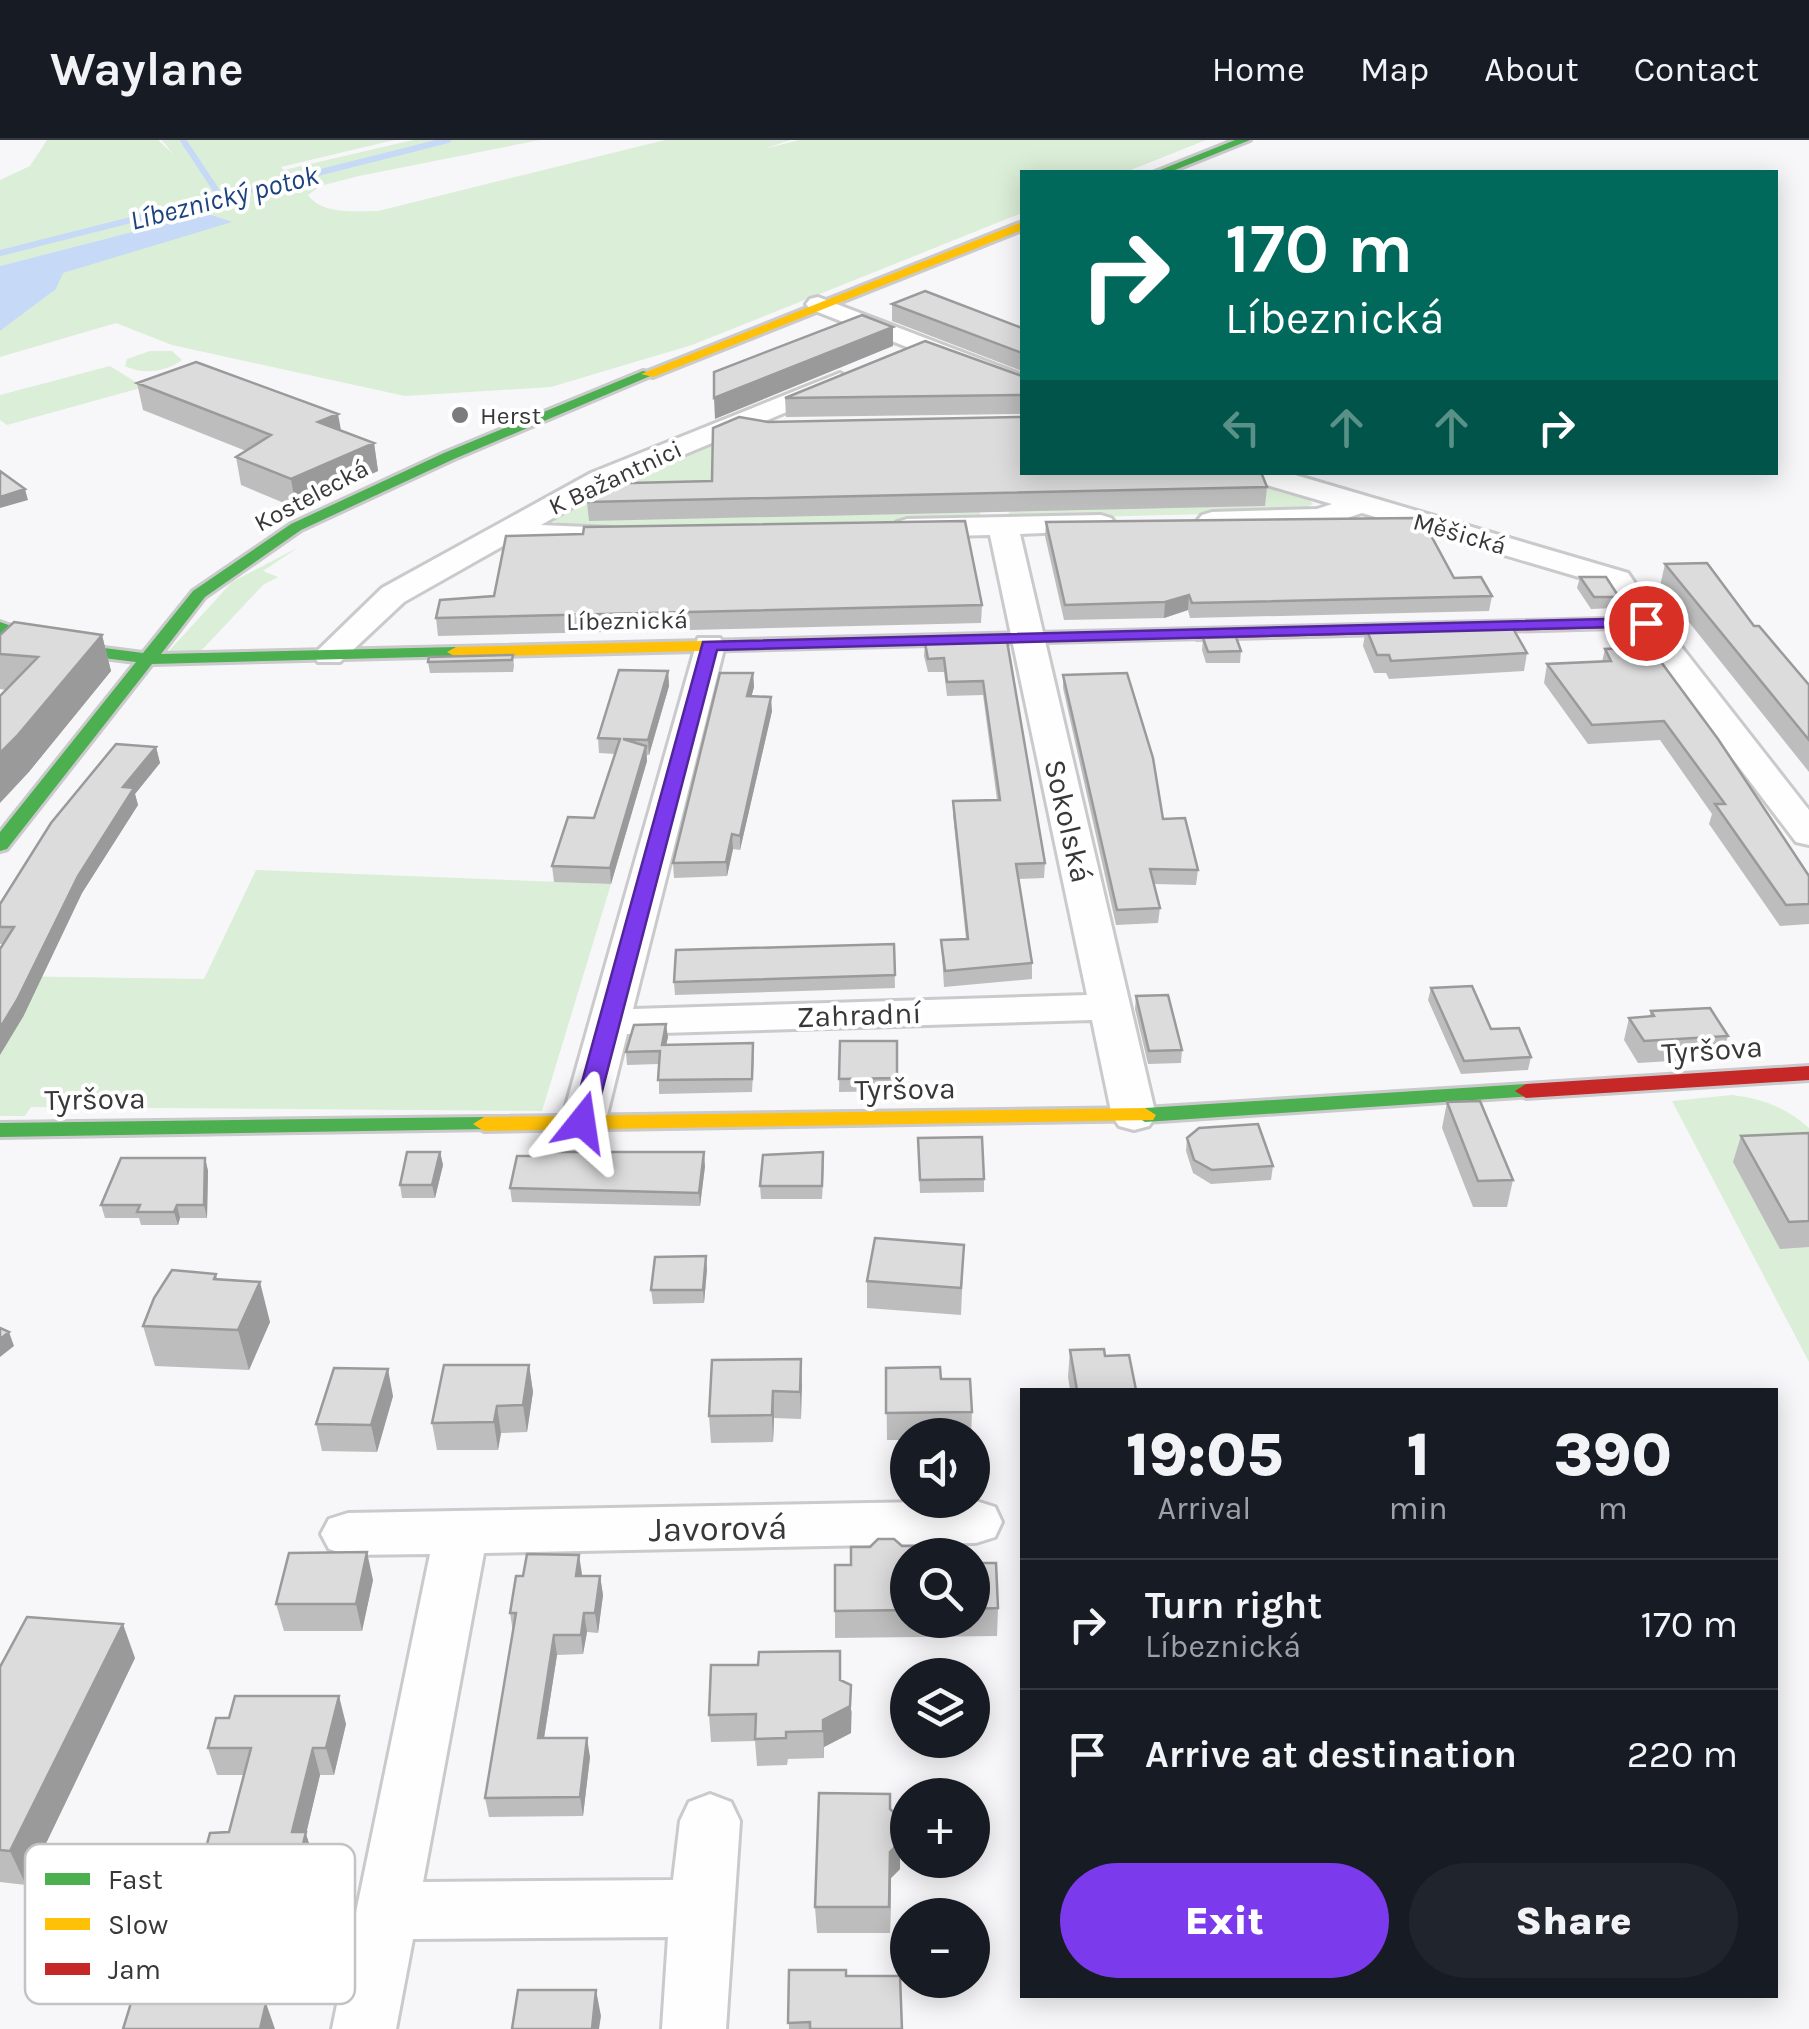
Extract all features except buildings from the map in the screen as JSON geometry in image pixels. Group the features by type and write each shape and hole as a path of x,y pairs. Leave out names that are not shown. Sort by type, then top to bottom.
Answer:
{"street":[{"path":"1166,170 1246,140"},
{"name":"Kostelecká","path":"0,846 198,594 296,527 450,456 695,354 1020,227"},
{"path":"818,304 1020,383"},
{"path":"892,360 927,345"},
{"name":"K Bažantnici","path":"329,655 355,626 393,595 601,479 857,374"},
{"path":"735,424 788,428"},
{"name":"Měšická","path":"1263,475 1618,579 1646,623 1809,834"},
{"path":"1181,522 1320,518 1360,504"},
{"path":"886,528 1122,523"},
{"name":"Sokolská","path":"1003,526 1134,1116"},
{"path":"502,533 634,534"},
{"name":"Líbeznická","path":"0,627 16,636 59,647 150,659 1646,623"},
{"path":"582,1122 709,645"},
{"name":"Zahradní","path":"609,1022 1110,1008"},
{"name":"Tyršova","path":"0,1130 1134,1116 1805,1080"},
{"name":"Javorová","path":"348,1534 976,1522"},
{"path":"364,2029 460,1534"},
{"path":"694,2029 710,1821"},
{"path":"387,1911 701,1908"}],"green space":[{"path":"47,140 158,140 173,154 162,140 394,140 281,167 284,170 413,140 540,140 359,176 320,186 308,195 330,209 378,211 665,140 790,140 764,149 799,140 1206,140 1131,170 1020,170 1020,214 692,345 551,387 405,396 172,345 116,323 0,357 0,331 56,289 62,273 230,222 207,213 0,266 0,180 30,166"},
{"path":"150,351 172,351 182,360 154,371 125,366 127,359"},
{"path":"110,366 144,387 7,425 0,420 0,395"},
{"path":"715,438 1020,472 1020,475 1235,475 1307,497 1313,504 1295,512 1010,519 1005,492 979,507 981,519 569,528 553,521 554,516 621,477"},
{"path":"299,547 263,571 278,577 263,585 200,652 167,653 232,582"},
{"path":"256,870 611,884 542,1111 31,1107 25,1116 0,1116 0,976 204,979"},
{"path":"1732,1095 1773,1105 1809,1128 1809,1362 1672,1101"}],"water":[{"path":"206,213 232,222 63,273 56,289 0,331 0,266"}],"waterway":[{"path":"183,140 220,196"},
{"name":"Líbeznický potok","path":"0,253 448,140"}],"traffic: fast":[{"path":"1166,170 1245,140"},
{"path":"0,845 199,594 296,527 449,456 648,374"},
{"path":"0,627 54,647 150,659 456,652"},
{"path":"1145,1115 1526,1091"},
{"path":"0,1130 484,1124"}],"traffic: slow":[{"path":"648,374 1020,227"},
{"path":"456,652 1197,634"},
{"path":"484,1124 1145,1115"}],"traffic: jam":[{"path":"1197,634 1646,623"},
{"path":"1526,1091 1809,1073"}],"place":[{"name":"Herst","path":"460,415"}],"route":[{"path":"582,1122 709,645 1646,623"}]}
